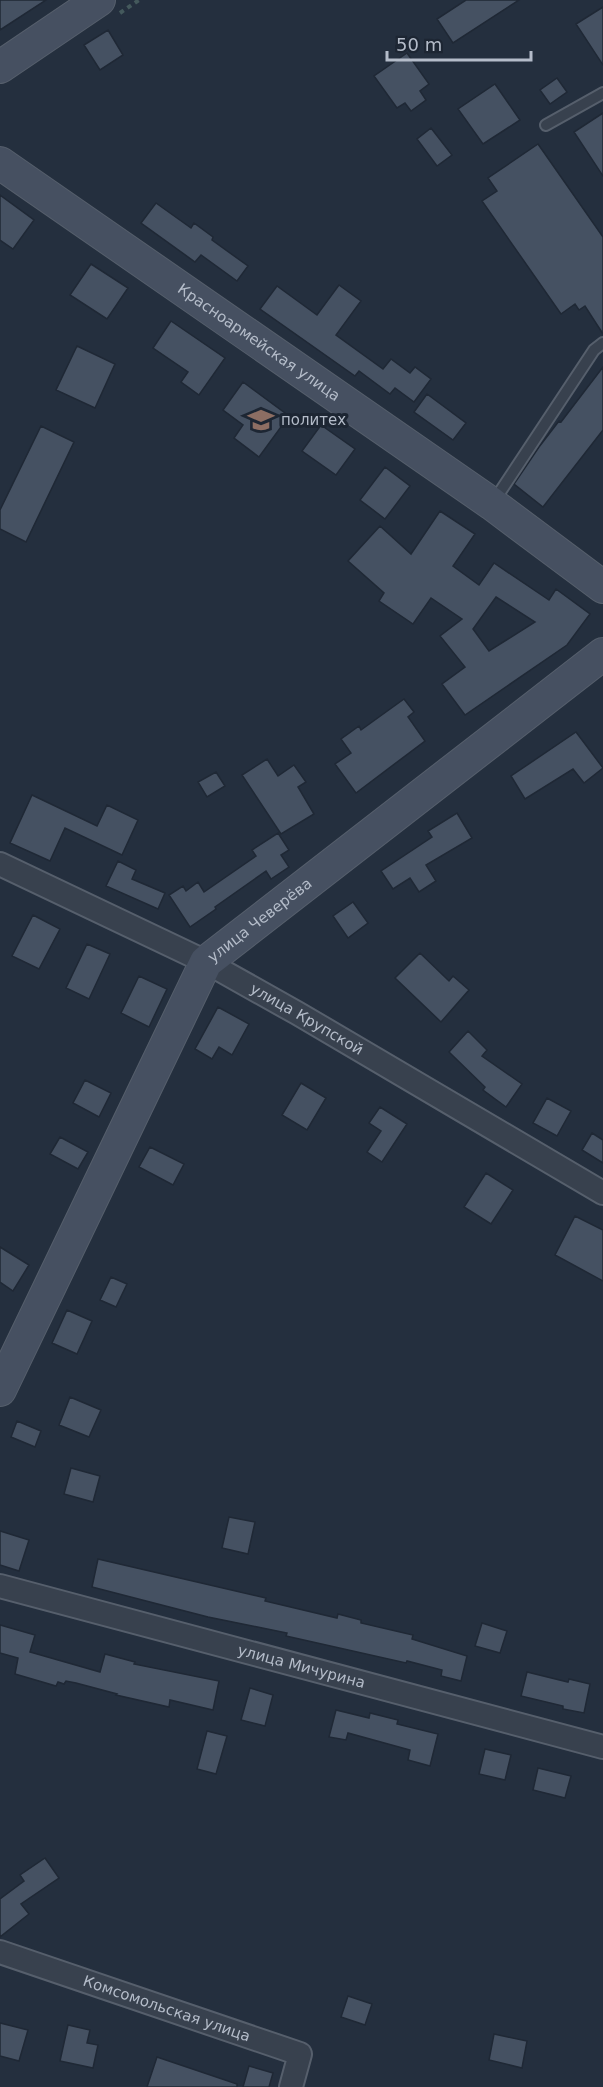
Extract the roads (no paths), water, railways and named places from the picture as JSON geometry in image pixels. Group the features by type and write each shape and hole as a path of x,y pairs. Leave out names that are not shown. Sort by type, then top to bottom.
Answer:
{"street":[{"path":"0,67 99,0"},
{"name":"Красноармейская улица","path":"0,163 492,504 603,587"},
{"name":"улица Чеверёва","path":"0,1390 207,962 603,654"},
{"name":"улица Крупской","path":"0,864 207,962 603,1193"},
{"name":"улица Мичурина","path":"0,1586 603,1747"},
{"name":"Комсомольская улица","path":"0,1952 300,2054 291,2087"}],"lane":[{"path":"546,125 603,93"},
{"path":"492,504 594,350 603,343"}],"place":[{"name":"политех","path":"261,420"}]}
